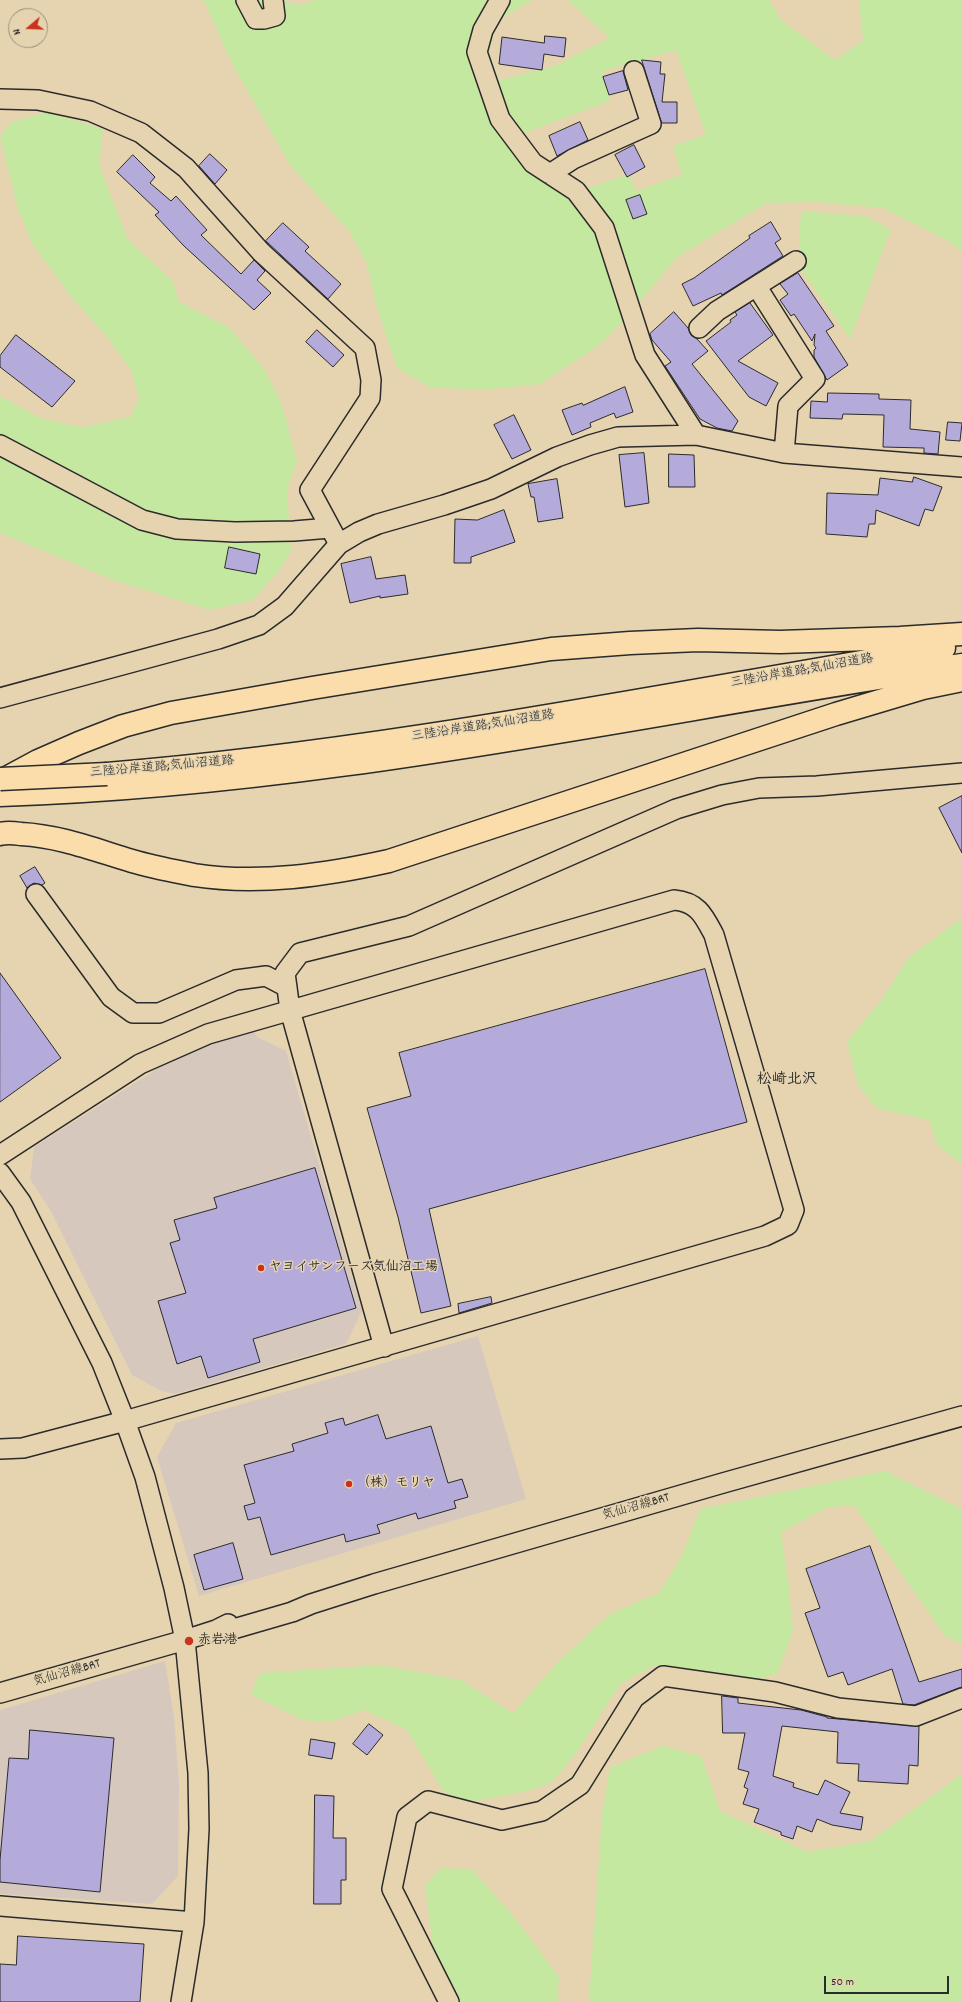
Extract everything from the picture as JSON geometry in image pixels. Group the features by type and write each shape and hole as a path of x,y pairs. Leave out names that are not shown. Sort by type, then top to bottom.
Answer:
{"highway":[{"path":"0,780 79,743 123,726 171,713 312,688 551,649 698,640 787,642 962,634"},
{"name":"三陸沿岸道路;気仙沼道路","path":"0,795 107,782 267,758 424,737 962,645"},
{"name":"三陸沿岸道路;気仙沼道路","path":"0,780 107,782 216,781 382,760 563,732 962,665"},
{"path":"0,834 42,835 81,844 133,861 195,875 254,879 302,876 347,870 389,861 829,716 923,688 962,680"}],"street":[{"path":"246,0 256,19 264,19 275,16 273,0"},
{"path":"500,0 483,30 477,52 500,119 533,163 576,191 604,228 645,355 696,435"},
{"path":"550,174 573,159 650,124 634,70"},
{"path":"0,99 38,100 90,111 141,133 186,168 261,252 365,348 371,380 370,398 310,490 339,544"},
{"path":"699,328 717,311 796,262"},
{"path":"757,287 815,379 788,406 784,453"},
{"path":"0,698 218,639 259,625 285,606 339,544 359,532 378,524 444,505 491,488 557,457 590,444 618,437 696,435 784,453 962,467"},
{"path":"0,445 142,520 177,529 235,532 294,531 330,528"},
{"path":"384,1347 290,1010 285,973 300,953 409,926 676,809 722,795 759,788 817,786 962,773"},
{"path":"36,894 111,997 133,1013 159,1013 236,980 266,976 287,987"},
{"path":"0,1155 140,1064 208,1034 674,900 685,901 702,912 714,935 794,1210 788,1225 765,1236 125,1421 23,1448 0,1449"},
{"path":"0,1173 21,1202 102,1364 125,1421 145,1477 158,1524 185,1640 198,1773 199,1829 194,1922 181,2002"},
{"name":"気仙沼線BRT","path":"8,1690 38,1689 103,1669 117,1660 216,1630 230,1630 292,1612 311,1604 724,1483 962,1416"},
{"path":"449,2002 392,1889 407,1817 428,1801 502,1820 542,1811 580,1785 634,1698 663,1676 775,1692 838,1708 916,1716 962,1698"},
{"path":"0,1906 194,1922"}],"shaded area":[{"path":"254,1031 257,1037 286,1051 362,1311 346,1344 175,1394 161,1391 132,1375 52,1213 30,1179 34,1147 157,1069 226,1038"},
{"path":"478,1336 526,1499 199,1596 157,1457 176,1423"},
{"path":"165,1661 174,1717 179,1783 178,1876 152,1904 0,1894 0,1710"}],"green space":[{"path":"204,0 277,0 300,5 316,0 533,0 497,21 489,52 499,80 555,66 609,38 568,0 769,0 782,21 835,60 863,41 859,0 962,0 962,252 950,242 883,208 815,202 766,203 676,258 623,322 598,346 540,384 480,390 430,387 397,368 377,308 367,264 349,231 290,165 231,62","holes":["676,50 706,135 673,146 682,175 636,191 629,174 588,188 546,166 524,133 610,101 603,71"]},
{"path":"46,112 103,129 99,165 128,240 172,280 179,302 230,328 266,372 282,405 297,461 287,490 291,551 280,569 253,600 210,610 116,581 0,533 0,396 40,418 82,427 130,417 139,399 131,370 107,337 72,298 32,243 18,209 0,136 11,122"},
{"path":"801,211 865,216 891,229 850,339 798,265"},
{"path":"962,918 962,1164 938,1146 929,1120 876,1108 858,1085 847,1042 882,999 909,957"},
{"path":"885,1471 962,1509 962,1644 945,1636 854,1505 826,1508 781,1532 789,1587 793,1630 778,1673 754,1681 716,1672 655,1665 620,1684 576,1753 552,1782 528,1791 464,1803 443,1791 407,1730 365,1710 329,1722 303,1720 251,1695 260,1673 380,1665 461,1680 513,1713 559,1661 610,1614 659,1593 681,1558 700,1509"},
{"path":"663,1746 701,1756 720,1811 807,1852 871,1841 962,1774 962,2002 589,2002 602,1813 610,1767"},
{"path":"442,1868 472,1869 515,1918 559,1977 557,2002 453,2002 432,1942 425,1885"}],"building":[{"path":"545,36 566,38 564,57 544,54 542,70 499,64 502,37 544,43"},
{"path":"642,60 661,62 660,74 665,74 662,102 677,102 677,123 662,123"},
{"path":"623,71 628,90 609,95 603,77"},
{"path":"580,122 588,140 557,156 549,136"},
{"path":"634,145 645,167 627,177 615,155"},
{"path":"210,154 227,170 215,184 199,166"},
{"path":"133,155 155,177 150,183 171,201 176,196 207,230 201,235 241,274 254,260 265,271 257,280 271,293 254,310 184,246 155,215 159,212 117,172"},
{"path":"640,195 647,214 633,219 626,200"},
{"path":"771,222 781,239 775,243 783,256 722,295 721,293 693,306 682,284 694,278 750,238 749,236"},
{"path":"283,223 309,247 305,251 341,284 328,299 266,241"},
{"path":"798,273 834,326 826,331 848,365 827,380 814,357 814,350 816,348 814,345 815,334 812,341 794,314 791,316 780,300 788,294 780,284"},
{"path":"750,303 773,335 738,361 778,383 766,406 749,397 706,341 731,322 730,320 737,315 735,312"},
{"path":"674,312 688,328 691,335 708,351 692,364 738,421 732,431 717,428 700,419 665,366 671,362 652,340 650,334"},
{"path":"317,330 344,355 333,367 306,342"},
{"path":"16,335 75,381 52,407 0,367 0,356"},
{"path":"625,387 633,412 616,418 614,413 590,423 591,427 572,435 562,410 582,403 583,405"},
{"path":"828,393 879,394 879,399 911,400 910,429 940,432 938,454 924,453 924,448 883,447 884,415 843,414 842,419 810,418 811,401 827,402"},
{"path":"514,415 531,450 512,459 494,425"},
{"path":"948,422 962,423 960,441 946,440"},
{"path":"644,453 649,503 625,507 619,455"},
{"path":"669,454 694,455 695,487 669,487"},
{"path":"914,477 942,487 933,511 925,509 919,526 876,510 875,524 869,524 867,537 826,534 827,493 878,495 880,478 912,482"},
{"path":"557,479 563,518 538,522 534,497 531,497 528,484"},
{"path":"504,510 515,542 471,557 471,563 454,563 455,519 477,520"},
{"path":"229,547 260,554 256,574 225,568"},
{"path":"371,557 376,579 405,575 408,594 380,598 380,596 350,603 341,564"},
{"path":"962,796 962,853 939,808"},
{"path":"35,867 45,883 42,885 34,883 27,888 20,876"},
{"path":"705,969 747,1122 429,1209 451,1306 421,1313 398,1217 367,1108 411,1096 399,1053"},
{"path":"0,973 61,1058 0,1102"},
{"name":"ヤヨイサンフーズ気仙沼工場","path":"315,1168 356,1308 253,1339 260,1362 208,1378 201,1356 177,1364 158,1301 186,1293 170,1243 180,1240 174,1220 217,1208 214,1198"},
{"path":"491,1297 492,1303 459,1313 458,1304"},
{"name":"（株）モリヤ","path":"378,1415 386,1439 431,1426 448,1483 462,1479 468,1497 454,1501 456,1508 418,1519 416,1513 377,1525 380,1533 346,1542 344,1534 271,1555 260,1517 248,1520 244,1506 255,1503 244,1465 294,1451 292,1444 328,1433 325,1423 343,1418 345,1425"},
{"path":"233,1543 243,1579 204,1590 194,1555"},
{"path":"870,1546 919,1682 962,1669 962,1687 914,1705 903,1704 892,1669 848,1685 843,1672 828,1677 805,1613 820,1608 806,1569"},
{"path":"722,1696 738,1698 738,1703 801,1710 827,1718 919,1726 918,1766 909,1765 908,1784 858,1781 859,1764 837,1763 838,1732 782,1726 773,1776 794,1783 793,1787 818,1795 825,1780 850,1792 840,1813 863,1817 861,1830 832,1825 817,1819 812,1832 797,1826 793,1839 781,1835 781,1832 754,1822 759,1809 743,1804 748,1789 744,1787 749,1772 738,1769 745,1733 723,1733"},
{"path":"369,1724 383,1735 367,1755 353,1744"},
{"path":"30,1730 114,1738 100,1892 0,1882 0,1860 9,1758 28,1759"},
{"path":"311,1739 335,1743 332,1759 309,1755"},
{"path":"315,1795 334,1796 333,1838 346,1838 346,1880 341,1880 341,1904 314,1904"},
{"path":"18,1936 144,1944 140,2002 0,2002 0,1964 16,1965"}],"place":[{"name":"ヤヨイサンフーズ気仙沼工場","path":"261,1268"},
{"name":"（株）モリヤ","path":"349,1484"},
{"name":"赤岩港","path":"189,1641"}],"district":[{"name":"松崎北沢","path":"787,1081"}]}
